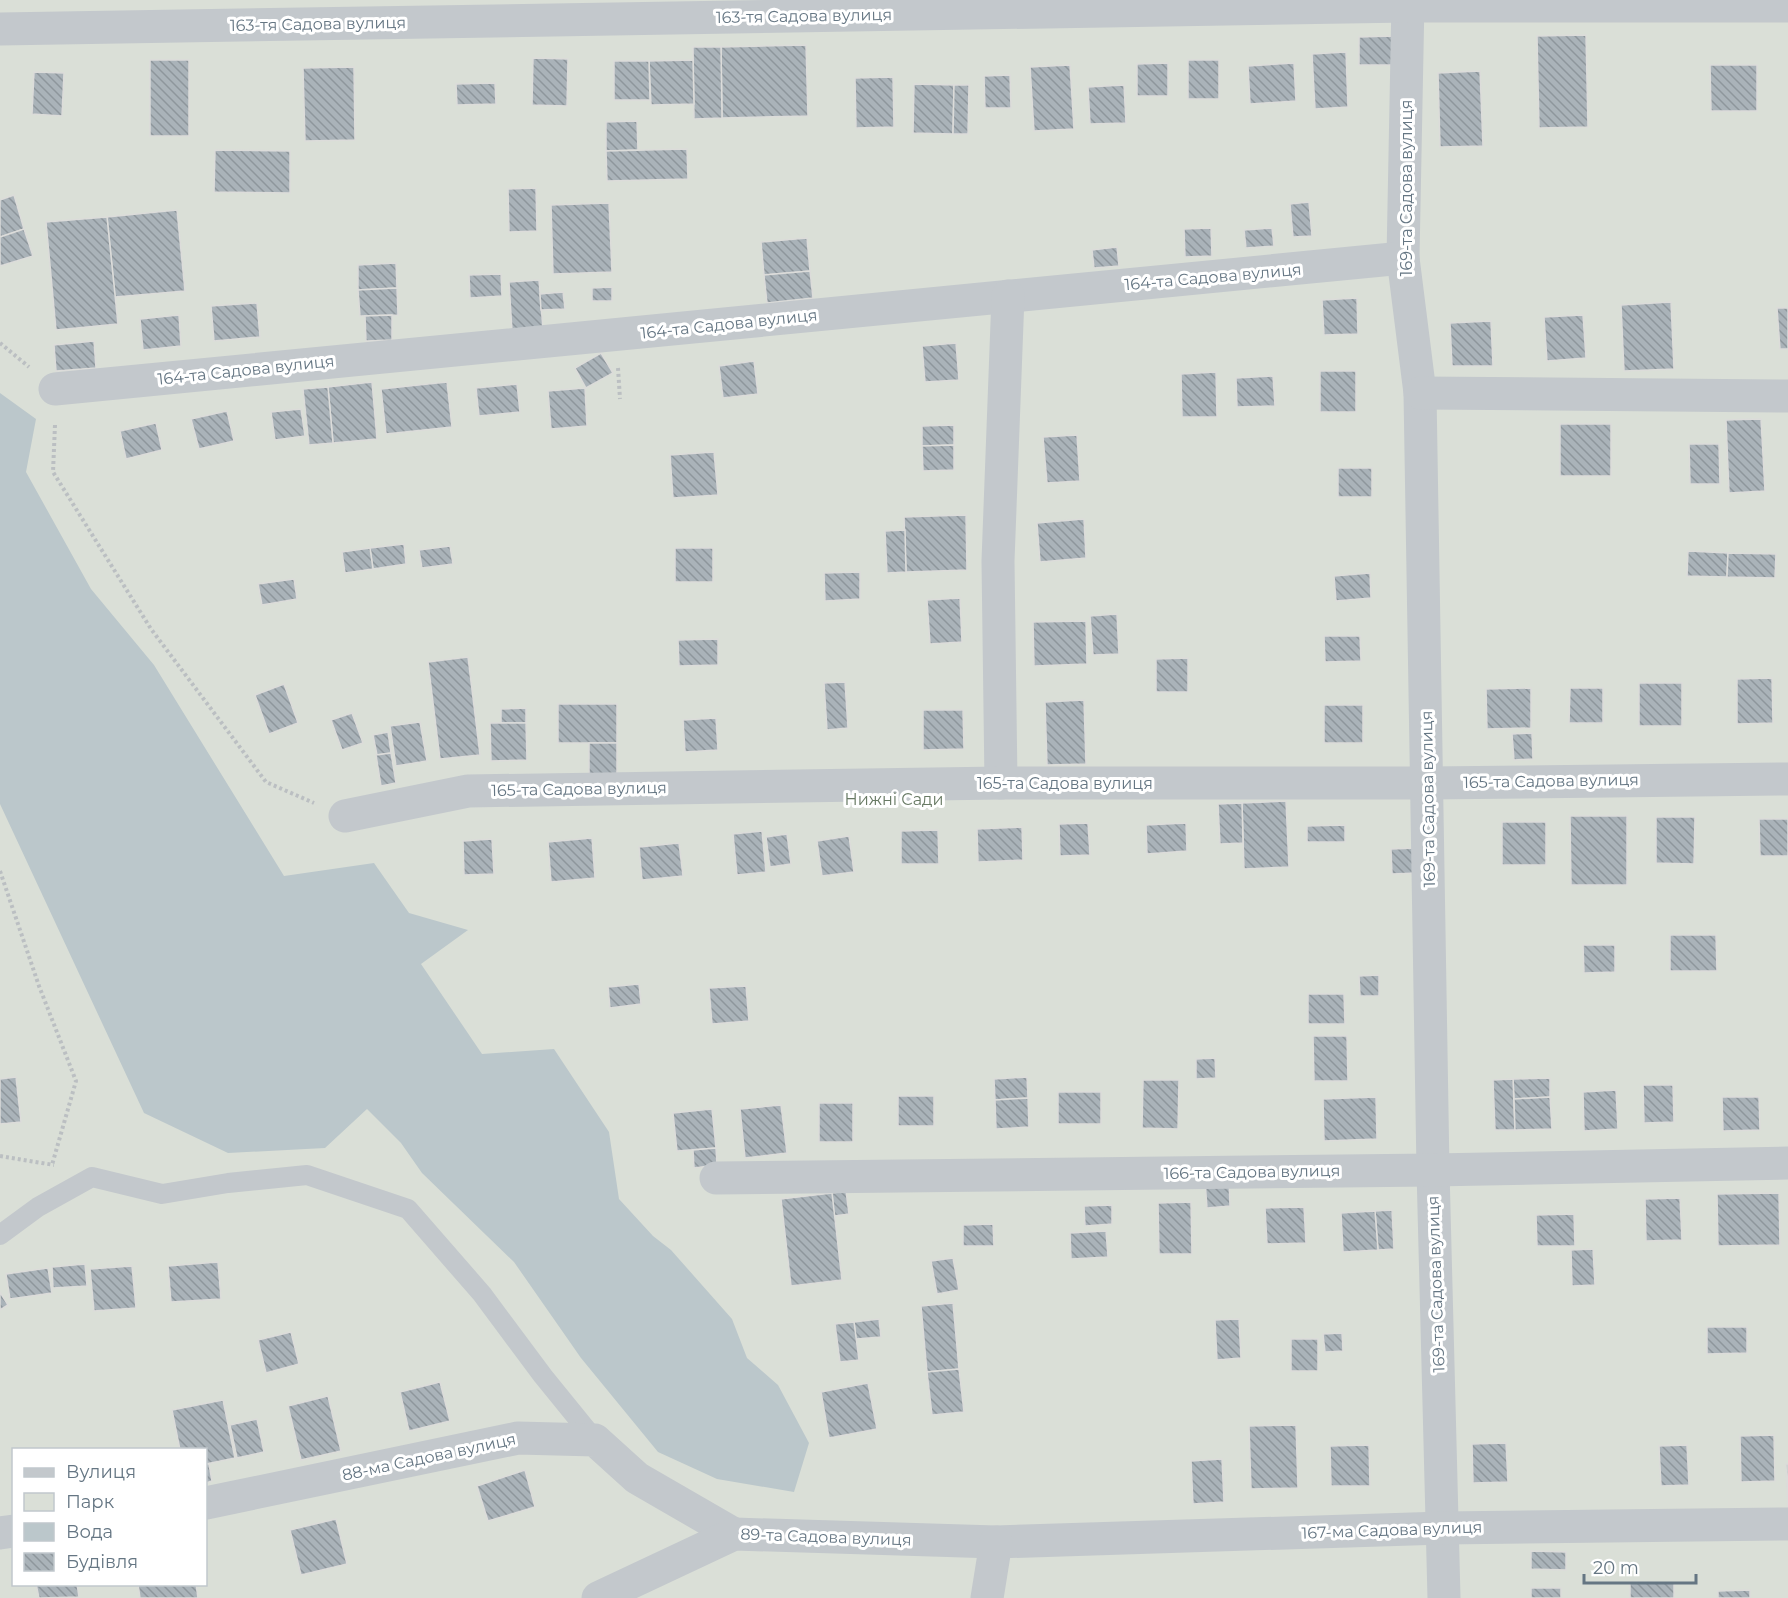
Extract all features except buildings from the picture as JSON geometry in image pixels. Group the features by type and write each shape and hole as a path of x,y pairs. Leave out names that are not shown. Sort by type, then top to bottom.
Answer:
{"street":[{"name":"163-тя Садова вулиця","path":"0,29 1408,3 1788,6"},
{"name":"169-та Садова вулиця","path":"1408,3 1403,258 1420,393 1433,1170 1444,1598"},
{"name":"164-та Садова вулиця","path":"56,389 1403,258"},
{"path":"1001,783 998,561 1008,296"},
{"path":"1420,393 1788,396"},
{"name":"165-та Садова вулиця","path":"345,816 468,791 1001,783 1428,783 1788,779"},
{"name":"166-та Садова вулиця","path":"716,1178 1433,1170 1788,1163"},
{"name":"88-ма Садова вулиця","path":"207,1503 518,1438 595,1440"},
{"path":"595,1440 637,1478 734,1534"},
{"name":"167-ма Садова вулиця","path":"996,1542 1443,1528 1788,1524"},
{"name":"89-та Садова вулиця","path":"598,1598 734,1534 996,1542"},
{"path":"987,1598 996,1542"}],"lane":[{"path":"0,1235 38,1207 92,1177 162,1194 228,1183 307,1175 408,1209 482,1294 543,1376 595,1440"}],"path":[{"path":"0,343 56,389 54,472 151,629 266,782 345,816"},
{"path":"0,871 39,986 76,1081 52,1165"},
{"path":"0,1156 52,1165 92,1177"}],"green space":[{"name":"Нижні Сади","path":"0,0 1788,0 1788,1598 0,1598"}],"water":[{"path":"0,393 36,419 26,472 91,589 154,665 284,876 374,863 409,913 468,930 421,964 482,1054 554,1049 609,1132 619,1199 653,1236 671,1250 732,1319 747,1358 778,1385 809,1443 794,1492 717,1479 658,1452 581,1358 514,1262 422,1173 401,1143 367,1109 325,1148 228,1153 144,1113 0,804"}]}
